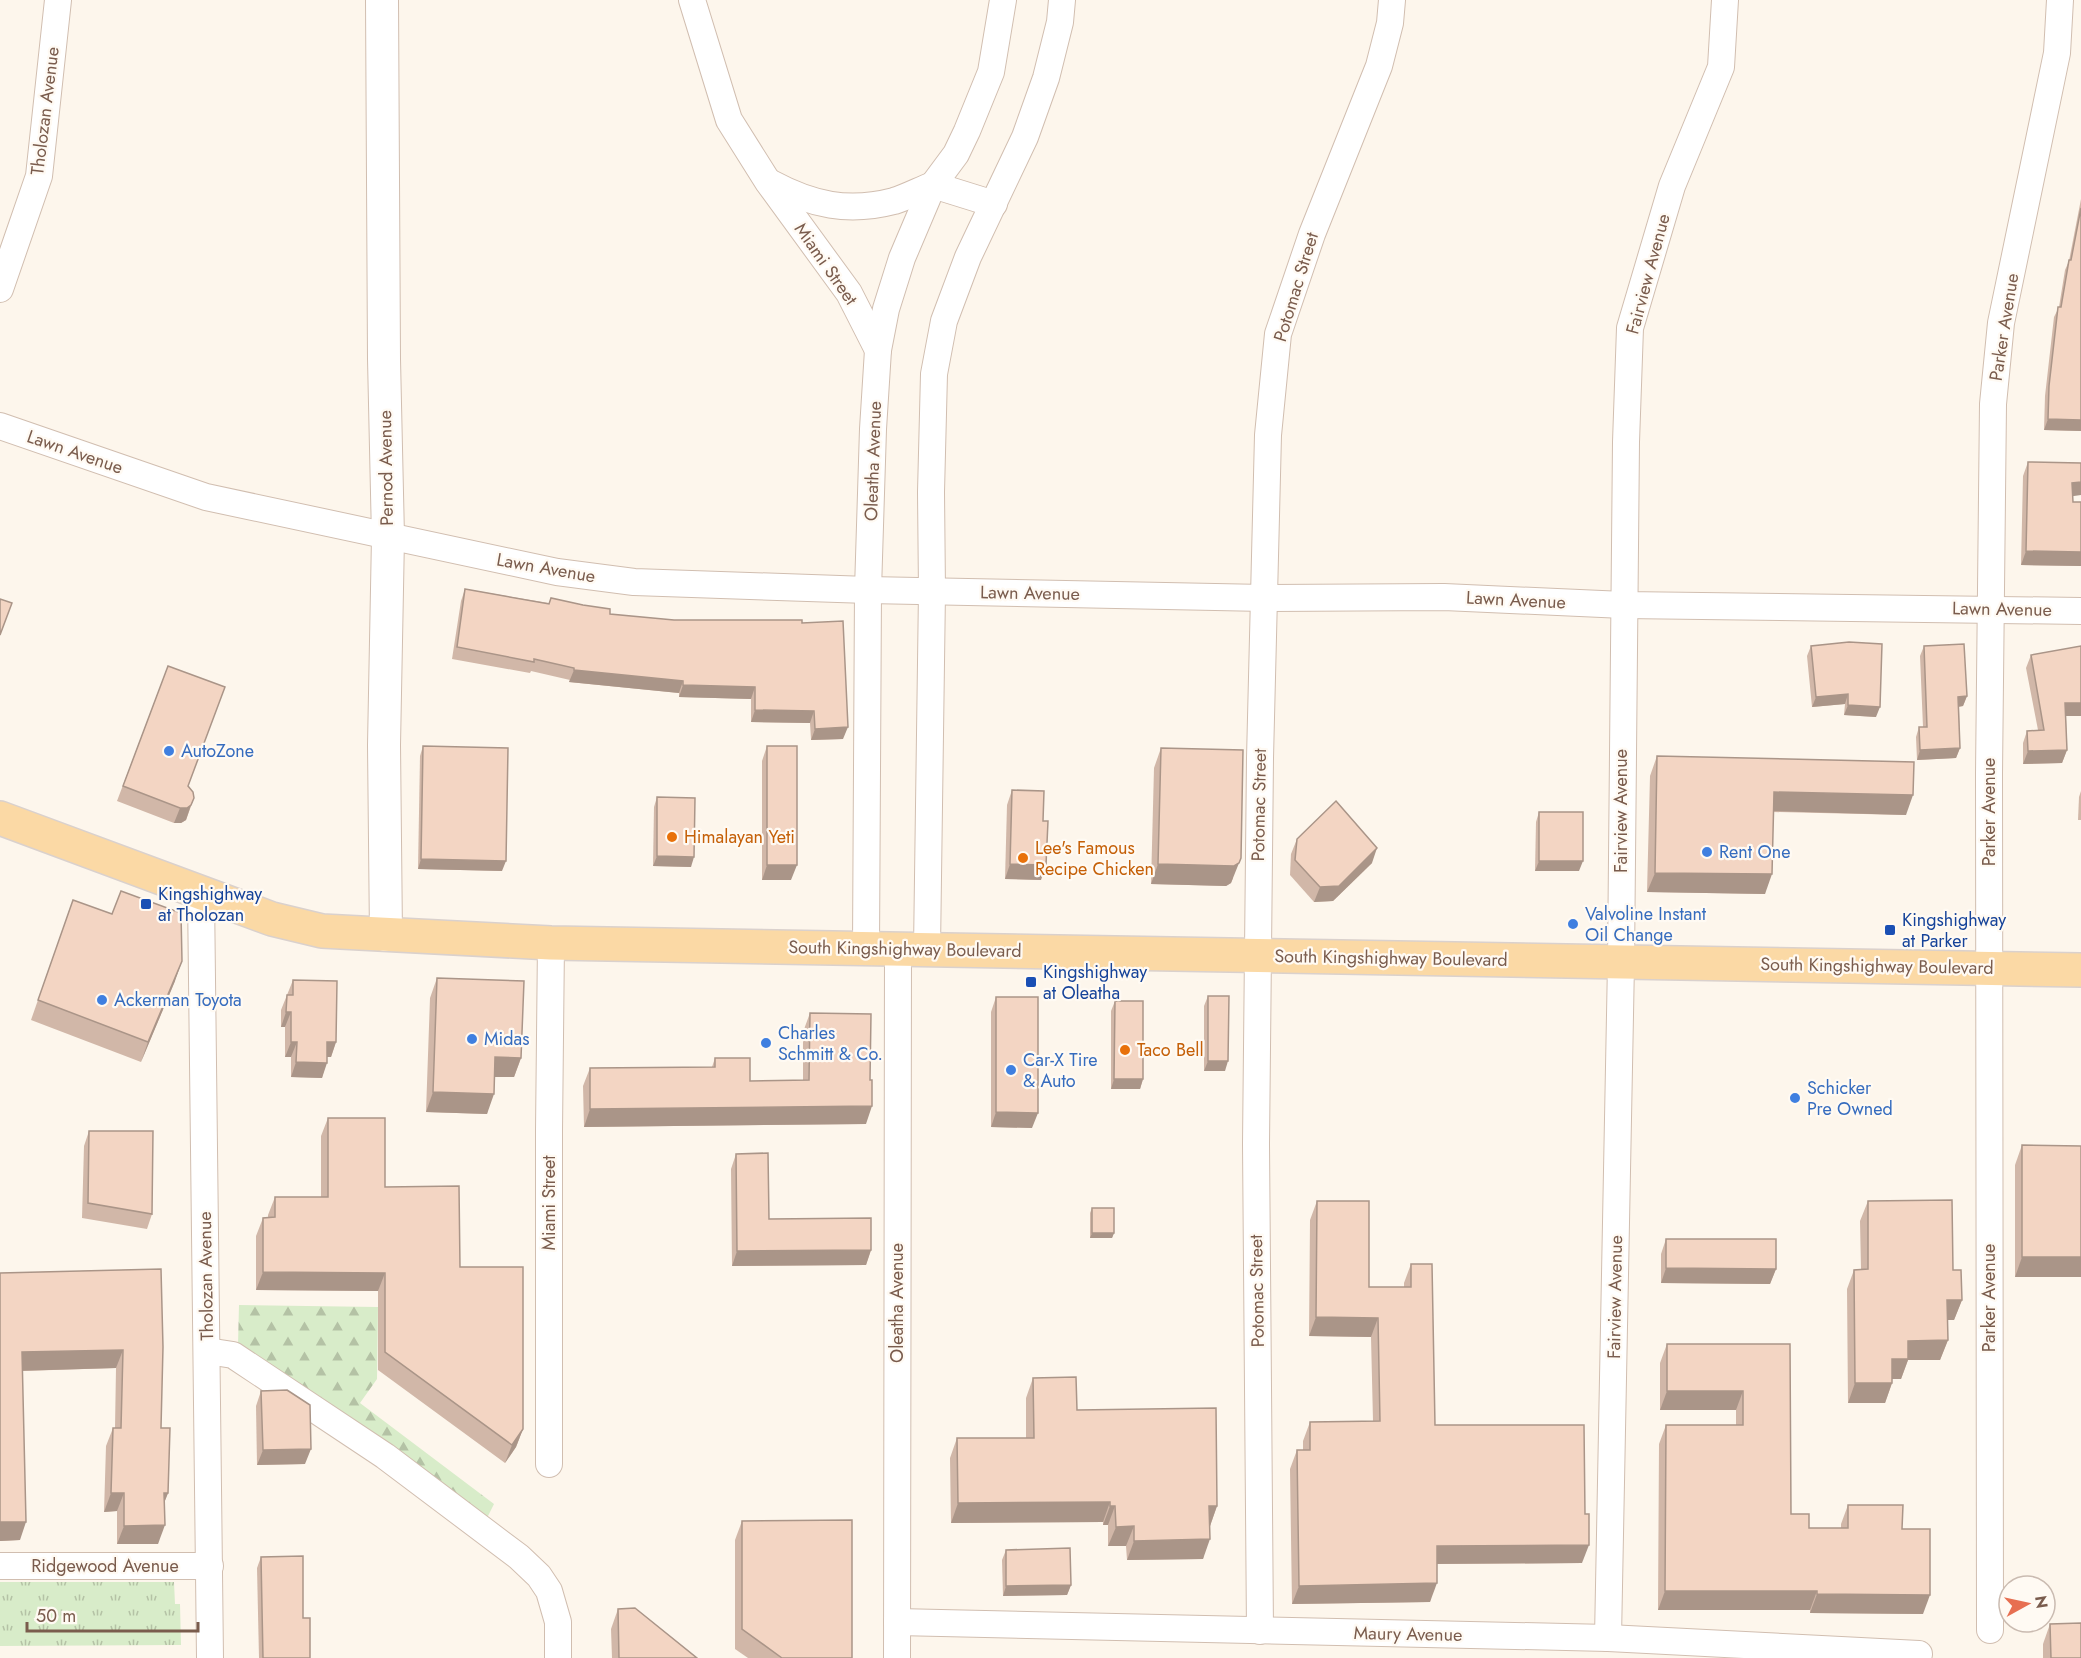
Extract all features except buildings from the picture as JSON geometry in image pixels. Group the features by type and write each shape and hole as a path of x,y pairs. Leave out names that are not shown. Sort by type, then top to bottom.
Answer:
{"main road":[{"name":"South Kingshighway Boulevard","path":"0,818 272,919 322,931 551,943 2081,970"}],"street":[{"name":"Tholozan Avenue","path":"0,289 39,176 58,0"},
{"name":"Pernod Avenue","path":"382,0 384,359 388,537 384,745 386,935"},
{"name":"Miami Street","path":"692,0 729,120 768,182 849,293 878,350"},
{"name":"Oleatha Avenue","path":"897,1658 897,948 868,590 878,350 886,309 902,258 933,184 956,154 991,72 1003,0"},
{"name":"Oleatha Avenue","path":"897,948 932,591 931,492 934,374 944,321 968,257 1025,138 1046,78 1060,22 1062,0"},
{"name":"Potomac Street","path":"1260,1631 1256,1144 1257,955 1268,435 1278,334 1312,234 1379,66 1390,22 1392,0"},
{"name":"Fairview Avenue","path":"1608,1638 1621,963 1626,442 1630,328 1672,186 1720,67 1725,0"},
{"name":"Parker Avenue","path":"1990,1630 1989,968 1993,404 2001,323 2057,53 2060,0"},
{"name":"Miami Street","path":"768,182 797,197 823,205 850,206 872,206 897,200 933,184"},
{"path":"933,184 994,204"},
{"name":"Lawn Avenue","path":"0,426 206,497 557,572 634,582 868,590 1265,598 1444,597 1624,605 2081,611"},
{"name":"Tholozan Avenue","path":"201,894 210,1658"},
{"name":"Miami Street","path":"549,1464 551,943"},
{"path":"207,1351 233,1355 385,1456 519,1557 539,1576 549,1591 558,1622 558,1658"},
{"name":"Ridgewood Avenue","path":"0,1566 210,1566"},
{"name":"Maury Avenue","path":"897,1622 1608,1638 1919,1654"}],"green space":[{"path":"239,1305 378,1307 377,1379 360,1403 494,1504 484,1524 238,1345"},
{"path":"0,1582 174,1582 175,1604 180,1604 181,1645 0,1646"}],"place":[{"name":"AutoZone","path":"169,751"},
{"name":"Himalayan Yeti","path":"672,837"},
{"name":"Rent One","path":"1707,852"},
{"name":"Lee's Famous Recipe Chicken","path":"1023,858"},
{"name":"Kingshighway at Tholozan","path":"146,904"},
{"name":"Valvoline Instant Oil Change","path":"1573,924"},
{"name":"Kingshighway at Parker","path":"1890,930"},
{"name":"Kingshighway at Oleatha","path":"1031,982"},
{"name":"Ackerman Toyota","path":"102,1000"},
{"name":"Midas","path":"472,1039"},
{"name":"Charles Schmitt & Co.","path":"766,1043"},
{"name":"Taco Bell","path":"1125,1050"},
{"name":"Car-X Tire & Auto","path":"1011,1070"},
{"name":"Schicker Pre Owned","path":"1795,1098"}]}
